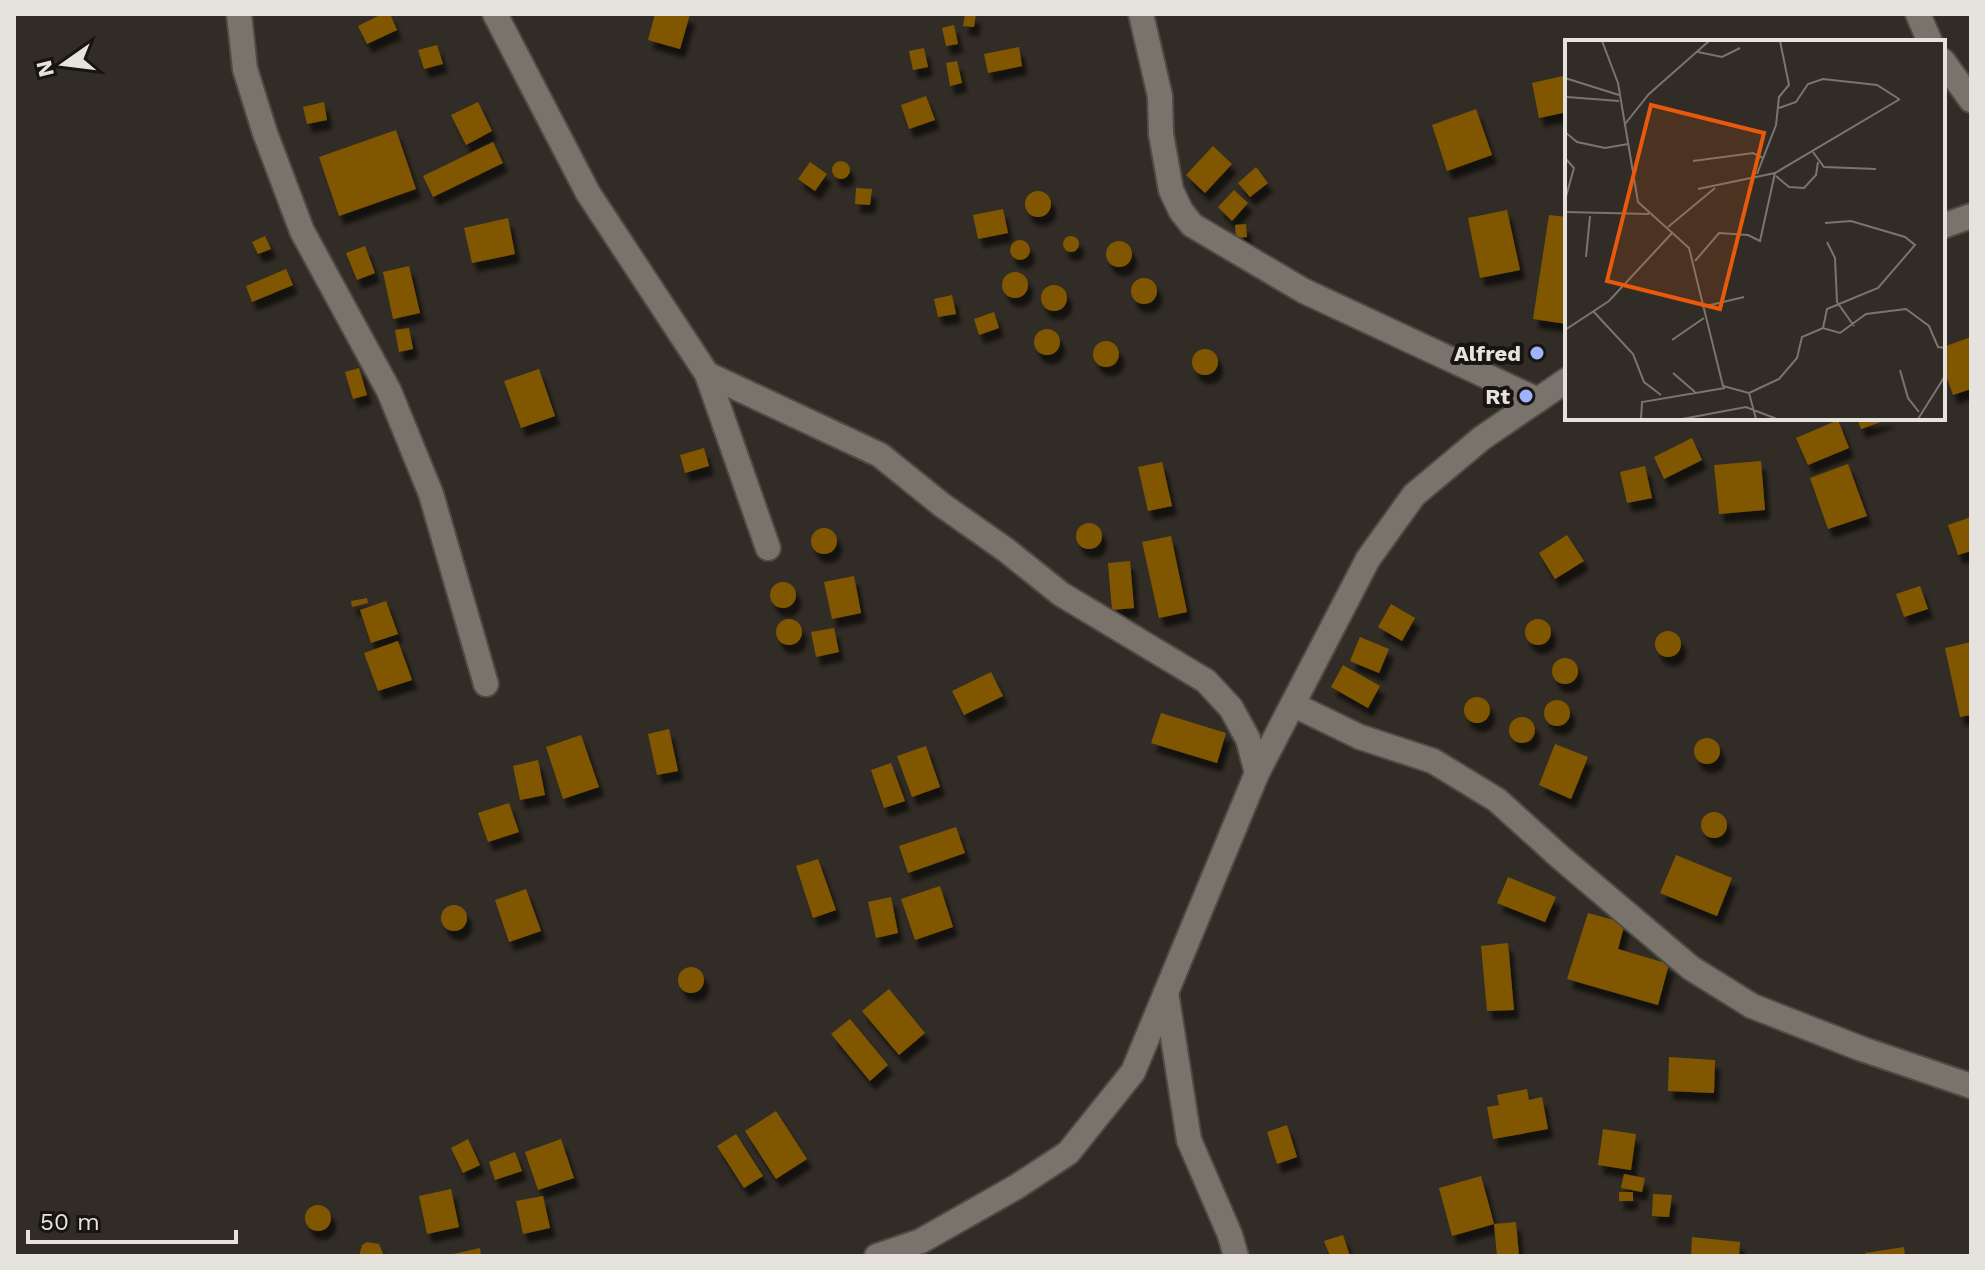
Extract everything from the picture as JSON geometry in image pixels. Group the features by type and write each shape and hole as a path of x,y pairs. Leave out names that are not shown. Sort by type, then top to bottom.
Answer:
{"street":[{"path":"239,14 245,69 265,133 302,231 389,391 419,465 440,524 486,684"},
{"path":"495,14 588,193 707,374 768,548"},
{"path":"1141,14 1160,96 1161,134 1171,190 1192,225 1304,291 1538,400"},
{"path":"1918,14 1929,40"},
{"path":"1945,64 1971,100"},
{"path":"1945,225 1971,216"},
{"path":"707,374 880,455 1061,594 1206,681 1231,708 1248,739 1257,773"},
{"path":"877,1256 921,1241 1016,1187 1068,1153 1133,1072 1257,773 1368,559 1414,495 1482,438 1565,381"},
{"path":"1294,705 1360,737 1433,761 1497,800 1691,968 1752,1006 1862,1049 1971,1086"},
{"path":"1166,992 1189,1140 1236,1256"}],"building":[{"path":"382,14 390,14 397,30 367,44 358,26"},
{"path":"655,14 690,14 680,49 648,40"},
{"path":"965,14 976,14 974,27 963,26"},
{"path":"954,25 958,44 946,46 942,28"},
{"path":"437,45 443,64 424,69 418,50"},
{"path":"1019,47 1022,66 988,73 984,54"},
{"path":"924,48 928,67 913,70 909,51"},
{"path":"957,61 962,83 950,86 946,63"},
{"path":"1565,75 1565,112 1539,118 1532,83"},
{"path":"926,96 935,120 909,129 901,105"},
{"path":"324,102 327,120 307,124 303,107"},
{"path":"478,102 492,131 466,145 451,115"},
{"path":"1476,109 1492,155 1447,171 1432,125"},
{"path":"396,130 416,189 339,216 319,157"},
{"path":"493,142 503,163 433,197 423,176"},
{"path":"1213,146 1232,164 1205,193 1186,175"},
{"path":"841,161 850,170 841,179 832,170"},
{"path":"810,162 827,174 815,191 798,179"},
{"path":"1256,167 1268,183 1250,197 1238,183"},
{"path":"856,188 872,189 870,205 855,204"},
{"path":"1234,190 1248,203 1232,221 1218,207"},
{"path":"1038,191 1047,195 1051,204 1047,213 1038,217 1029,213 1025,204 1029,195"},
{"path":"1003,209 1008,233 978,239 973,215"},
{"path":"1507,210 1520,270 1480,278 1468,218"},
{"path":"1549,215 1565,217 1565,324 1533,319"},
{"path":"508,218 515,254 472,263 464,228"},
{"path":"1246,224 1247,237 1236,238 1235,225"},
{"path":"265,236 271,249 258,254 252,242"},
{"path":"1068,236 1074,236 1079,244 1077,250 1068,252 1063,247 1063,241"},
{"path":"1020,240 1027,243 1030,250 1027,257 1020,260 1013,257 1010,250 1013,243"},
{"path":"1119,241 1128,245 1132,254 1128,263 1119,267 1110,263 1106,254 1110,245"},
{"path":"365,246 375,273 357,280 346,253"},
{"path":"409,266 420,313 393,319 383,272"},
{"path":"286,269 293,285 252,302 246,286"},
{"path":"1015,272 1024,276 1028,285 1024,294 1015,298 1006,294 1002,285 1006,276"},
{"path":"1144,278 1153,282 1157,291 1153,300 1144,304 1135,300 1131,291 1135,282"},
{"path":"1054,285 1063,289 1067,298 1063,307 1054,311 1045,307 1041,298 1045,289"},
{"path":"952,295 956,314 938,317 934,299"},
{"path":"994,312 999,328 979,335 974,319"},
{"path":"409,328 413,349 399,352 395,330"},
{"path":"1047,329 1056,333 1060,342 1056,351 1047,355 1038,351 1034,342 1038,333"},
{"path":"1971,337 1971,389 1953,395 1945,373 1945,346"},
{"path":"1106,341 1115,345 1119,354 1115,363 1106,367 1097,363 1093,354 1097,345"},
{"path":"1205,349 1214,353 1218,362 1214,371 1205,375 1196,371 1192,362 1196,353"},
{"path":"359,368 367,395 353,399 345,372"},
{"path":"539,369 555,416 521,428 504,381"},
{"path":"1838,420 1849,448 1808,465 1796,438"},
{"path":"1858,420 1886,420 1861,429"},
{"path":"1692,438 1702,460 1664,479 1654,457"},
{"path":"704,448 709,466 685,473 680,455"},
{"path":"1761,461 1765,510 1719,514 1714,465"},
{"path":"1162,462 1172,506 1148,511 1138,467"},
{"path":"1848,464 1867,516 1828,529 1810,478"},
{"path":"1645,466 1652,498 1627,503 1620,472"},
{"path":"1971,517 1971,551 1958,555 1948,525"},
{"path":"1089,523 1098,527 1102,536 1098,545 1089,549 1080,545 1076,536 1080,527"},
{"path":"824,528 833,532 837,541 833,550 824,554 815,550 811,541 815,532"},
{"path":"1567,535 1584,561 1555,579 1539,553"},
{"path":"1171,536 1187,612 1159,618 1142,542"},
{"path":"1130,561 1134,608 1112,610 1108,563"},
{"path":"854,576 861,613 832,619 824,582"},
{"path":"783,582 792,586 796,595 792,604 783,608 774,604 770,595 774,586"},
{"path":"1920,586 1928,609 1904,617 1896,594"},
{"path":"367,598 368,603 352,607 351,601"},
{"path":"386,601 398,634 371,643 360,610"},
{"path":"1391,604 1415,618 1402,641 1378,627"},
{"path":"789,619 798,623 802,632 798,641 789,645 780,641 776,632 780,623"},
{"path":"1538,619 1547,623 1551,632 1547,641 1538,645 1529,641 1525,632 1529,623"},
{"path":"834,628 839,652 816,657 811,632"},
{"path":"1668,631 1677,635 1681,644 1677,653 1668,657 1659,653 1655,644 1659,635"},
{"path":"1360,637 1389,649 1379,673 1350,661"},
{"path":"398,641 412,680 378,691 364,653"},
{"path":"1971,642 1971,715 1960,717 1945,648"},
{"path":"1565,658 1574,662 1578,671 1574,680 1565,684 1556,680 1552,671 1556,662"},
{"path":"1343,665 1380,686 1368,708 1331,687"},
{"path":"991,672 1003,696 964,715 952,691"},
{"path":"1477,697 1486,701 1490,710 1486,719 1477,723 1468,719 1464,710 1468,701"},
{"path":"1557,700 1566,704 1570,713 1566,722 1557,726 1548,722 1544,713 1548,704"},
{"path":"1161,713 1226,733 1217,763 1151,743"},
{"path":"1522,717 1531,721 1535,730 1531,739 1522,743 1513,739 1509,730 1513,721"},
{"path":"669,729 678,771 657,775 648,734"},
{"path":"581,735 599,787 563,799 546,747"},
{"path":"1707,738 1716,742 1720,751 1716,760 1707,764 1698,760 1694,751 1698,742"},
{"path":"1555,744 1588,757 1571,799 1539,785"},
{"path":"926,746 940,787 912,797 897,756"},
{"path":"538,760 545,795 520,800 513,766"},
{"path":"891,763 905,801 884,808 871,770"},
{"path":"509,803 519,832 488,842 478,813"},
{"path":"1714,812 1723,816 1727,825 1723,834 1714,838 1705,834 1701,825 1705,816"},
{"path":"956,827 965,853 908,873 899,846"},
{"path":"1676,855 1732,878 1717,916 1660,893"},
{"path":"818,859 836,910 813,918 796,866"},
{"path":"1508,877 1556,897 1545,922 1497,903"},
{"path":"940,886 953,927 915,940 901,899"},
{"path":"526,889 541,931 509,942 495,900"},
{"path":"891,897 898,933 876,938 868,902"},
{"path":"454,905 463,909 467,918 463,927 454,931 445,927 441,918 445,909"},
{"path":"1588,913 1625,923 1618,949 1669,964 1658,1005 1567,979"},
{"path":"1508,943 1514,1010 1487,1011 1481,946"},
{"path":"691,967 700,971 704,980 700,989 691,993 682,989 678,980 682,971"},
{"path":"889,989 925,1033 899,1055 862,1011"},
{"path":"850,1019 888,1065 870,1081 831,1034"},
{"path":"1669,1057 1715,1060 1714,1093 1668,1091"},
{"path":"1527,1089 1529,1100 1542,1097 1548,1129 1493,1139 1487,1107 1499,1105 1497,1095"},
{"path":"776,1111 807,1159 776,1179 745,1131"},
{"path":"1287,1125 1297,1157 1277,1164 1267,1132"},
{"path":"1603,1129 1636,1134 1631,1170 1598,1165"},
{"path":"736,1134 763,1176 744,1188 717,1146"},
{"path":"468,1139 480,1165 463,1173 451,1148"},
{"path":"561,1139 574,1178 538,1190 525,1152"},
{"path":"515,1152 522,1171 495,1180 489,1162"},
{"path":"1624,1174 1645,1178 1642,1192 1621,1188"},
{"path":"1481,1176 1494,1224 1452,1236 1439,1188"},
{"path":"451,1189 459,1227 427,1234 419,1196"},
{"path":"1619,1192 1633,1192 1633,1201 1619,1201"},
{"path":"1653,1194 1672,1195 1669,1217 1652,1216"},
{"path":"543,1196 550,1228 523,1234 516,1201"},
{"path":"318,1205 327,1209 331,1218 327,1227 318,1231 309,1227 305,1218 309,1209"},
{"path":"1516,1222 1519,1256 1497,1256 1494,1224"},
{"path":"1343,1235 1350,1256 1330,1256 1324,1241"},
{"path":"1692,1237 1740,1242 1739,1256 1691,1256"},
{"path":"367,1242 379,1244 384,1256 359,1256 362,1245"},
{"path":"1904,1247 1905,1256 1865,1256 1865,1253"},
{"path":"480,1248 481,1256 449,1256 449,1255"}],"place":[{"name":"Alfred","path":"1537,353"},
{"name":"Rt","path":"1526,396"}]}
